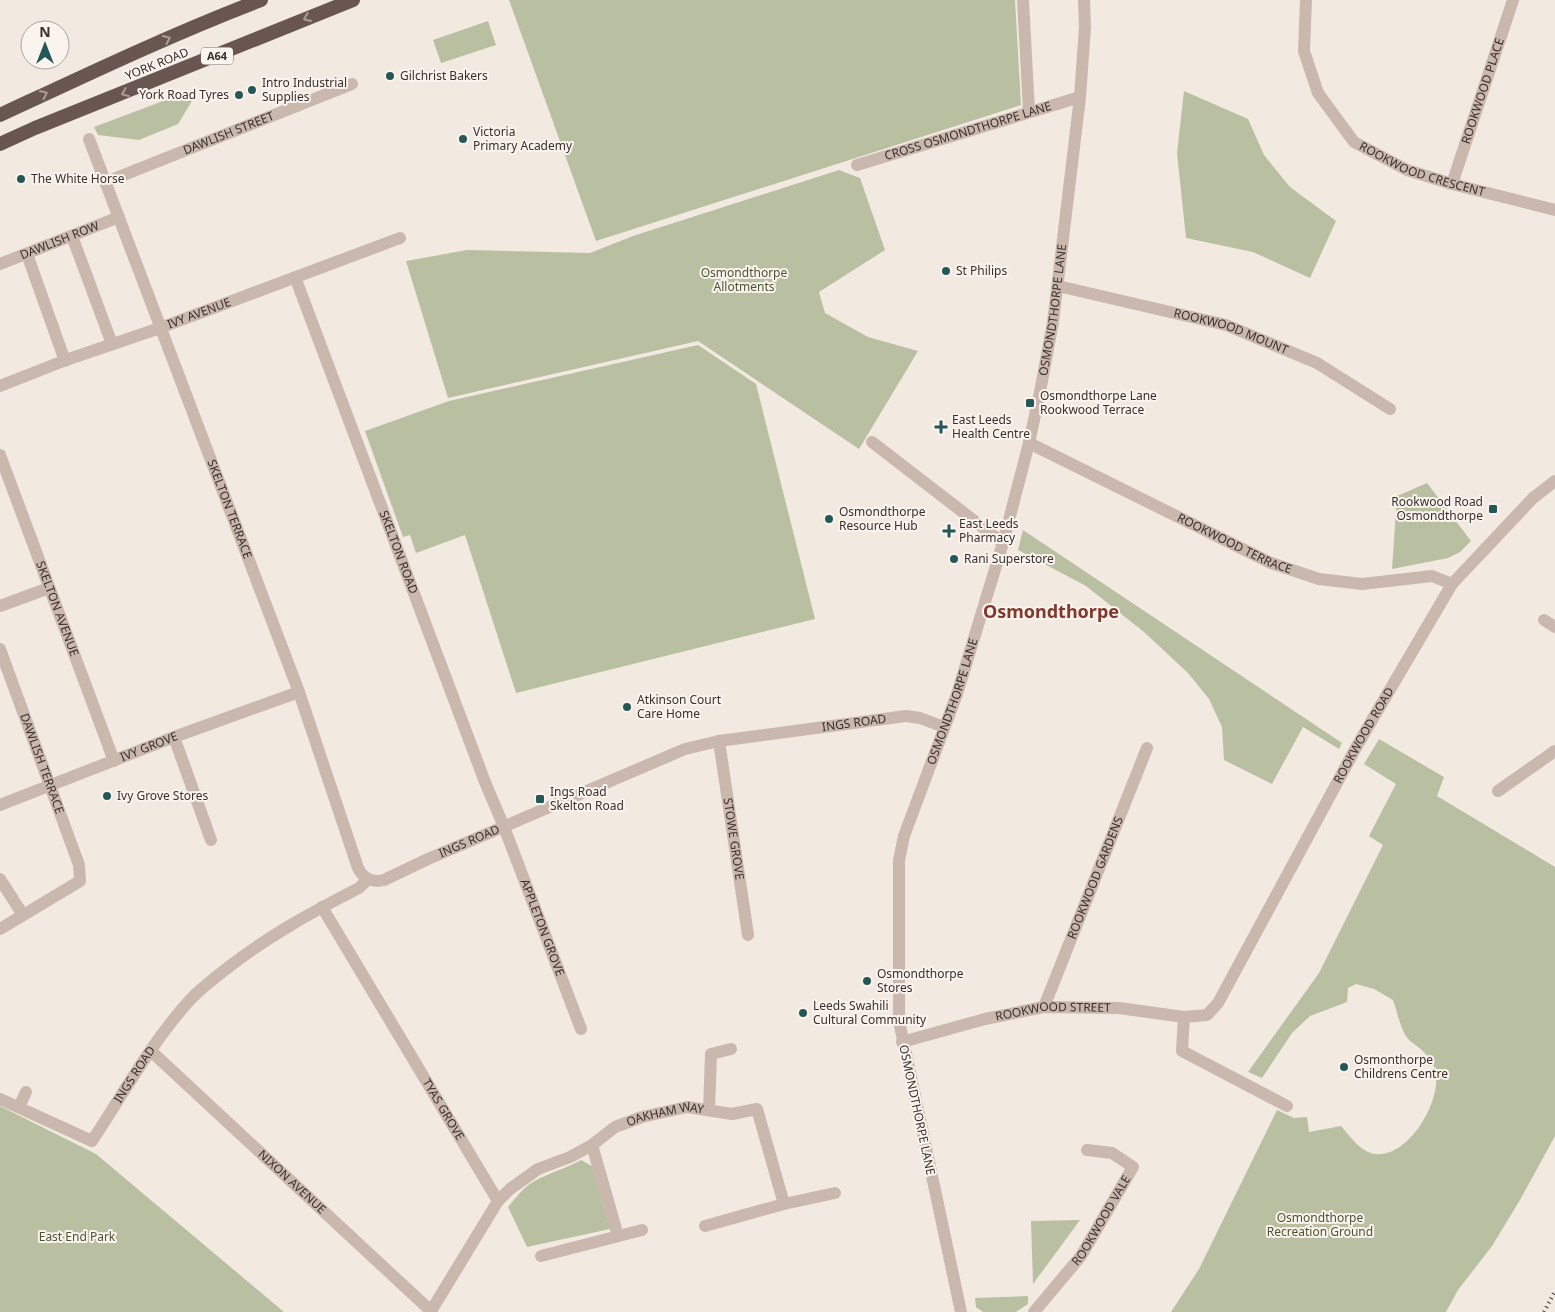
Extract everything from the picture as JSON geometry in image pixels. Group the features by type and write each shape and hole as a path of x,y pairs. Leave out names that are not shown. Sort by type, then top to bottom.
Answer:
{"highway":[{"name":"YORK ROAD","path":"0,115 104,66 261,0"},
{"name":"YORK ROAD","path":"0,144 35,128 353,0"}],"street":[{"path":"1023,0 1029,111"},
{"name":"OSMONDTHORPE LANE","path":"961,1312 902,1042 898,1000 899,860 904,836 957,694 1004,542 1029,443 1045,368 1058,286 1080,97 1085,27 1084,0"},
{"name":"ROOKWOOD CRESCENT","path":"1306,0 1304,51 1318,93 1354,142 1407,170 1452,184 1555,210"},
{"name":"ROOKWOOD PLACE","path":"1452,184 1513,0"},
{"name":"DAWLISH STREET","path":"106,182 352,84"},
{"name":"CROSS OSMONDTHORPE LANE","path":"856,165 1080,97"},
{"name":"SKELTON TERRACE","path":"89,138 299,692 358,868 368,879"},
{"name":"DAWLISH ROW","path":"0,264 119,216"},
{"path":"72,236 112,344"},
{"name":"IVY AVENUE","path":"0,386 400,238"},
{"path":"27,254 65,361"},
{"name":"SKELTON ROAD","path":"295,277 485,782 504,827"},
{"name":"ROOKWOOD MOUNT","path":"1058,286 1226,324 1317,363 1390,409"},
{"path":"872,442 1004,542"},
{"name":"ROOKWOOD TERRACE","path":"1029,443 1271,563 1319,579 1362,584 1432,576 1452,584"},
{"name":"SKELTON AVENUE","path":"0,455 114,761"},
{"name":"ROOKWOOD ROAD","path":"1207,1015 1218,1003 1358,744 1452,584 1533,498 1555,481"},
{"path":"0,606 49,588"},
{"name":"DAWLISH TERRACE","path":"0,648 79,865 80,881 23,915"},
{"name":"IVY GROVE","path":"0,804 174,737 299,692"},
{"name":"INGS ROAD","path":"19,1108 92,1141 170,1024 190,999 250,950 286,927 359,888 368,879 384,880 428,859 686,749 719,741 906,716 920,718 944,727"},
{"path":"174,737 211,840"},
{"name":"STOWE GROVE","path":"719,741 748,935"},
{"name":"ROOKWOOD GARDENS","path":"1044,1007 1147,748"},
{"path":"1498,792 1555,751"},
{"name":"APPLETON GROVE","path":"504,827 581,1030"},
{"path":"0,879 23,915 0,929"},
{"name":"TYAS GROVE","path":"322,907 498,1201"},
{"name":"ROOKWOOD STREET","path":"902,1042 985,1019 1044,1007 1118,1008 1184,1017 1207,1015"},
{"path":"1184,1017 1182,1051 1287,1106"},
{"path":"709,1110 711,1054 730,1049"},
{"name":"NIXON AVENUE","path":"152,1052 432,1311"},
{"path":"0,1099 19,1108 26,1092"},
{"name":"OAKHAM WAY","path":"498,1201 510,1189 538,1169 570,1157 592,1145 616,1127 642,1117 687,1107 732,1114 757,1109 784,1204"},
{"path":"592,1145 618,1236"},
{"name":"ROOKWOOD VALE","path":"1034,1312 1081,1256 1133,1167 1112,1153 1087,1150"},
{"path":"705,1226 784,1204 835,1193"},
{"path":"432,1311 498,1201"},
{"path":"541,1256 642,1230"}],"green space":[{"path":"509,0 1015,0 1021,105 596,241"},
{"path":"488,21 496,45 441,63 433,40"},
{"path":"195,89 195,96 178,124 139,140 98,135 94,127"},
{"path":"1184,91 1248,119 1264,155 1290,187 1336,221 1310,278 1253,252 1186,238 1177,153"},
{"name":"Osmondthorpe Allotments","path":"839,170 860,178 885,250 819,292 825,313 868,337 918,351 859,449 698,341 448,398 406,261 467,250 590,253 633,236"},
{"path":"698,345 756,384 815,619 516,693 465,535 416,553 410,535 403,537 365,431 449,401"},
{"path":"1427,483 1471,541 1460,552 1448,558 1392,569 1397,496"},
{"path":"1023,530 1342,743 1339,749 1303,727 1272,784 1224,760 1222,727 1209,699 1188,673 1144,632 1086,586 1018,550"},
{"name":"Osmondthorpe Recreation Ground","path":"1379,739 1444,777 1437,796 1555,867 1555,1136 1492,1246 1458,1290 1446,1312 1171,1312 1199,1269 1277,1110 1294,1118 1307,1117 1309,1132 1341,1126 1364,1150 1382,1154 1395,1150 1407,1141 1418,1128 1433,1098 1436,1083 1434,1066 1424,1052 1407,1037 1400,1024 1393,1000 1374,989 1356,984 1348,988 1347,1002 1310,1016 1292,1033 1262,1078 1248,1072 1319,973 1383,845 1369,836 1396,784 1364,764"},
{"name":"East End Park","path":"0,1106 96,1154 284,1312 0,1312"},
{"path":"581,1160 592,1166 610,1229 527,1247 508,1207 533,1182"},
{"path":"1080,1220 1033,1284 1031,1221"},
{"path":"1028,1296 1028,1304 1016,1312 983,1312 976,1307 975,1298"}],"railway":[{"path":"1544,1312 1555,1291"}],"place":[{"name":"Gilchrist Bakers","path":"390,76"},
{"name":"Intro Industrial Supplies","path":"252,90"},
{"name":"York Road Tyres","path":"239,95"},
{"name":"Victoria Primary Academy","path":"463,139"},
{"name":"The White Horse","path":"21,179"},
{"name":"St Philips","path":"946,271"},
{"name":"Osmondthorpe Lane Rookwood Terrace","path":"1030,403"},
{"name":"East Leeds Health Centre","path":"941,427"},
{"name":"Rookwood Road Osmondthorpe","path":"1493,509"},
{"name":"Osmondthorpe Resource Hub","path":"829,519"},
{"name":"East Leeds Pharmacy","path":"949,531"},
{"name":"Rani Superstore","path":"954,559"},
{"name":"Atkinson Court Care Home","path":"627,707"},
{"name":"Ivy Grove Stores","path":"107,796"},
{"name":"Ings Road Skelton Road","path":"540,799"},
{"name":"Osmondthorpe Stores","path":"867,981"},
{"name":"Leeds Swahili Cultural Community","path":"803,1013"},
{"name":"Osmonthorpe Childrens Centre","path":"1344,1067"}],"district":[{"name":"Osmondthorpe","path":"1051,612"}]}
